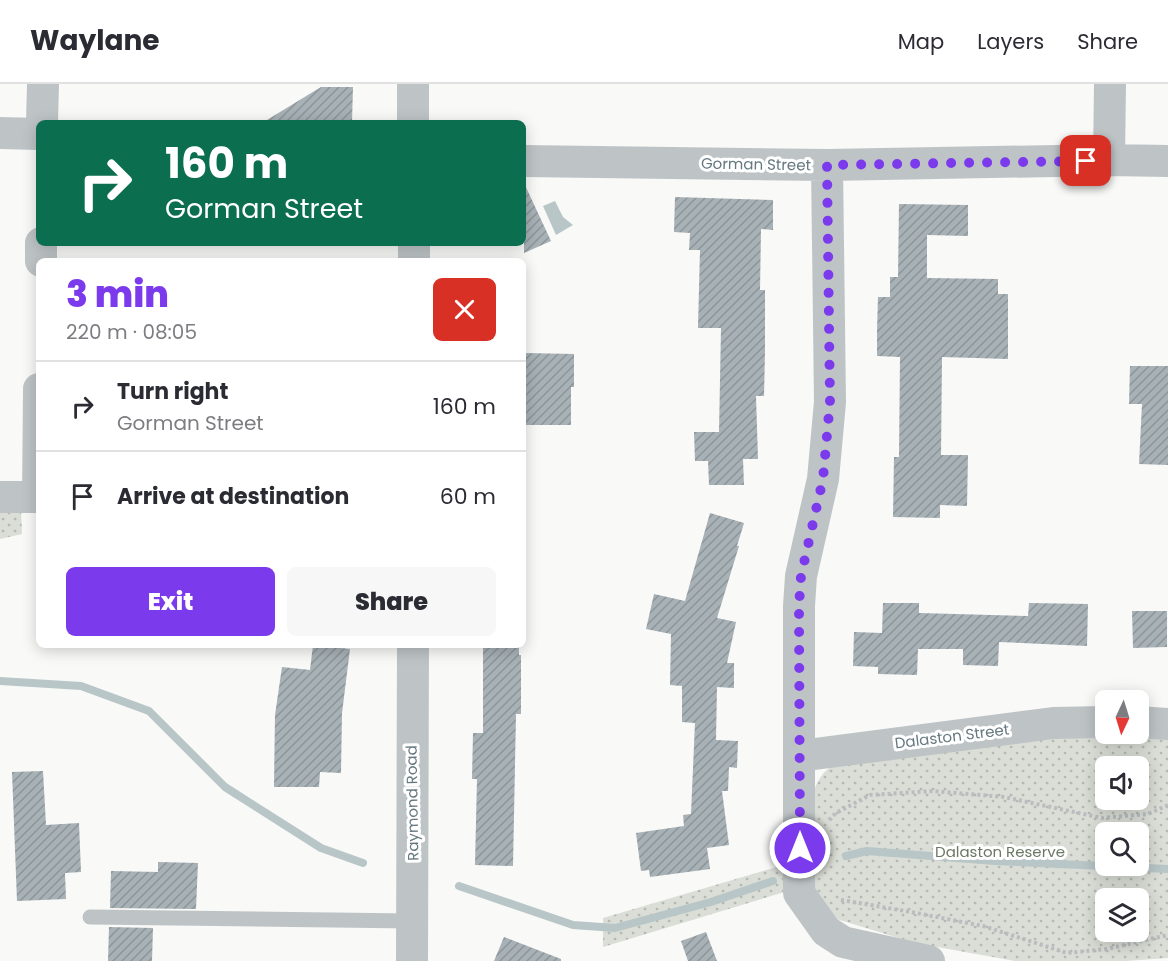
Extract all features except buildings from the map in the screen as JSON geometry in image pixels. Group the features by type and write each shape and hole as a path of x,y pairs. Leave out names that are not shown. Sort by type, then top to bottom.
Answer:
{"street":[{"path":"42,120 43,84"},
{"path":"413,84 413,120"},
{"path":"1109,160 1110,84"},
{"path":"0,133 36,134"},
{"name":"Gorman Street","path":"526,161 827,165 1168,161"},
{"path":"827,165 830,402 823,479 801,576 799,606 800,892 835,945 929,961"},
{"path":"0,497 36,497"},
{"name":"Raymond Road","path":"412,961 413,648"},
{"name":"Dalaston Street","path":"800,756 1053,723 1095,722"},
{"path":"1149,723 1168,724"}],"lane":[{"path":"90,917 412,921"}],"path":[{"path":"800,848 836,813 870,795 933,791 1004,797 1102,818 1148,814 1168,805"},
{"path":"835,899 983,926 1067,952 1107,949 1168,935"}],"green space":[{"path":"21,507 22,534 0,539 0,508"},
{"name":"Dalaston Reserve","path":"1095,734 1095,744 1149,744 1149,734 1168,736 1168,958 1126,961 1015,961 915,943 830,917 815,896 813,794 821,777 834,764 1063,736"},
{"path":"787,864 788,891 603,947 603,918"}],"shaded area":[{"path":"555,201 563,217 573,225 556,235 543,206"}],"waterway":[{"path":"0,681 81,686 149,711 225,787 321,848 363,863"},
{"path":"846,856 867,851 995,861 1168,869"},
{"path":"459,886 573,925 615,928 711,902 773,881"}],"route":[{"path":"800,848 799,606 801,576 823,479 830,402 827,165 1086,161"}]}
